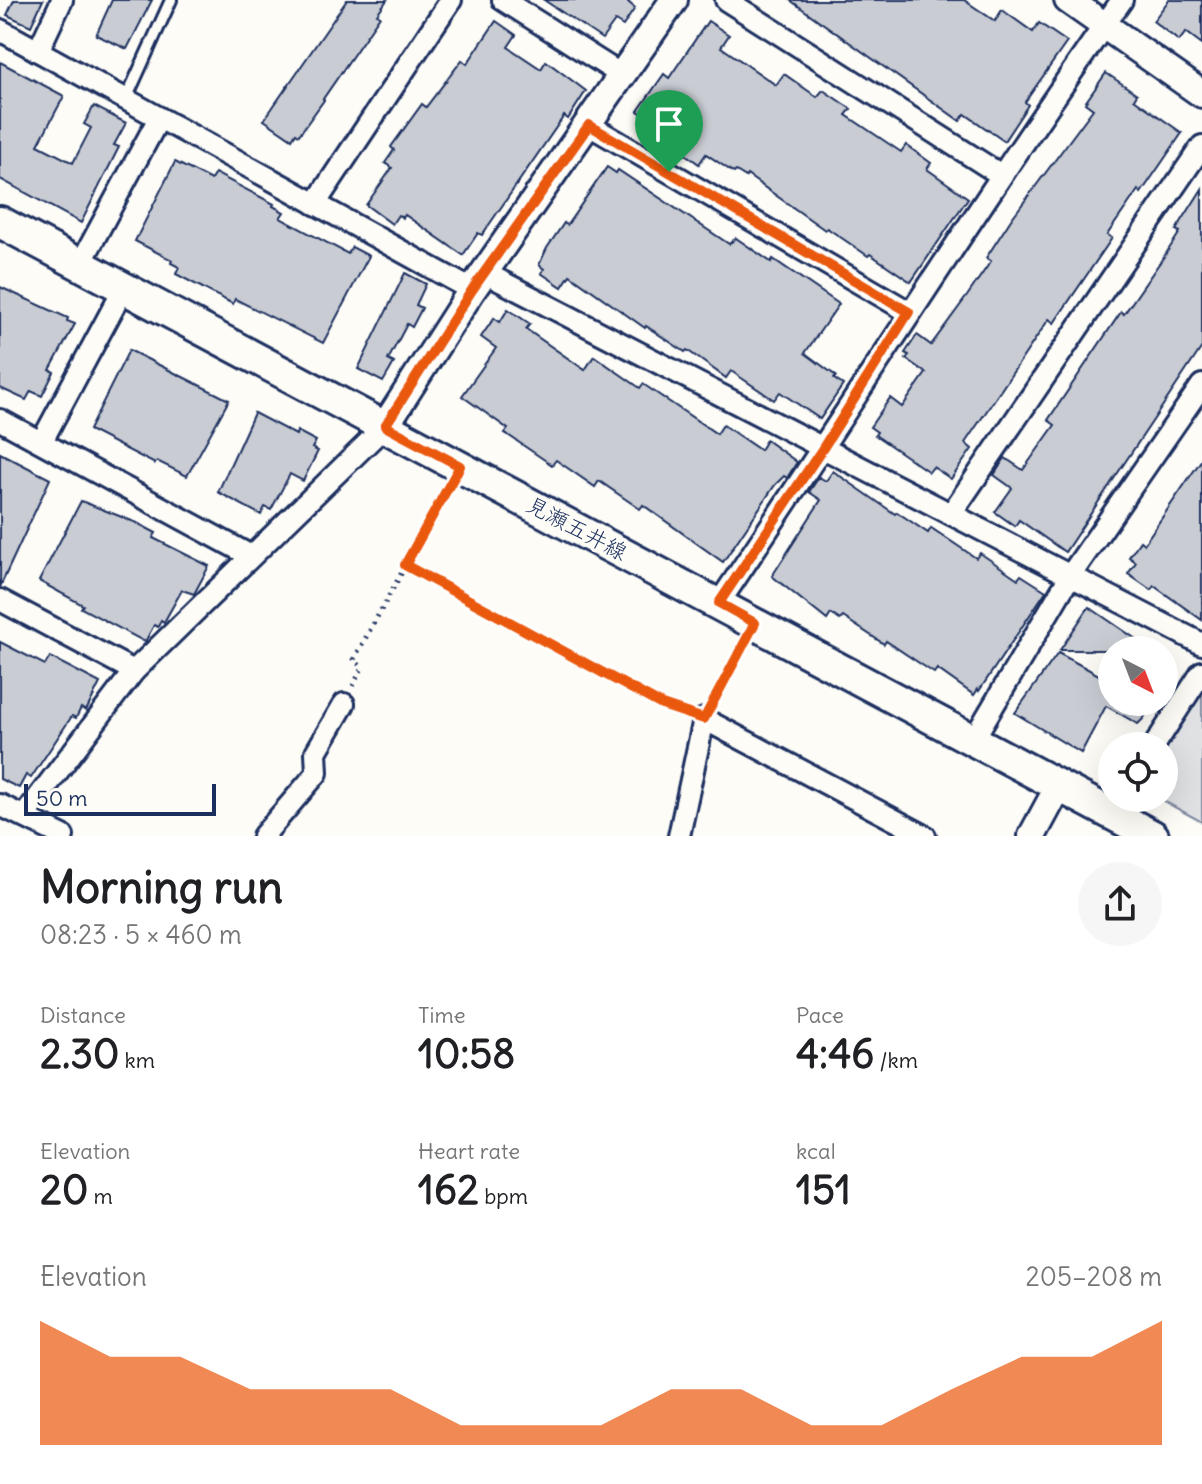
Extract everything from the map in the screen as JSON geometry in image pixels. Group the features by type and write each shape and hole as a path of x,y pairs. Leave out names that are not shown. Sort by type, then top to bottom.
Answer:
{"main road":[{"name":"見瀬五井線","path":"0,222 1059,786 1098,800"},
{"name":"見瀬五井線","path":"1123,812 1153,836"}],"street":[{"path":"38,51 62,0"},
{"path":"315,204 451,0"},
{"path":"503,0 623,76"},
{"path":"24,816 134,671 385,426 479,282 674,0"},
{"path":"726,0 1001,175"},
{"path":"1068,0 1202,94"},
{"path":"719,603 909,312 1122,0"},
{"path":"0,30 315,204 823,448 1202,644"},
{"path":"80,265 159,118"},
{"path":"589,125 909,312"},
{"path":"951,514 1202,146"},
{"path":"42,441 124,288"},
{"path":"973,740 1070,576 1202,385"},
{"path":"0,420 251,556"},
{"path":"0,600 134,671"},
{"path":"1163,732 1202,672"},
{"path":"263,836 317,773 316,752 344,704"},
{"path":"679,836 704,719 925,836"},
{"path":"1032,836 1059,786"},
{"path":"0,805 63,836"}],"lane":[{"path":"126,99 171,0"}],"path":[{"path":"344,704 362,668 354,659 460,466"},
{"path":"405,565 662,705 704,719 755,623"}],"shaded area":[{"path":"1202,685 1202,822 1178,809 1178,732 1173,732"}],"building":[{"path":"14,0 43,0 31,26 7,15"},
{"path":"112,0 152,0 127,49 96,35"},
{"path":"347,0 387,0 377,14 380,16 324,100 299,135 296,133 292,139 264,120"},
{"path":"544,0 630,0 628,2 635,8 623,26 615,21 602,39"},
{"path":"790,0 964,0 995,21 1002,10 1033,32 1039,23 1067,42 1025,102 1028,105 1004,141 965,114 960,121"},
{"path":"1169,0 1202,0 1202,44 1186,32 1179,41 1153,21"},
{"path":"496,21 516,35 508,47 541,69 546,61 586,91 568,119 564,116 482,235 478,233 463,255 405,215 403,218 398,215 392,224 366,205 392,168 385,163 394,150 391,147 422,104 426,107 462,60 467,64"},
{"path":"708,21 729,35 721,47 776,85 784,74 817,97 823,90 851,109 846,115 901,152 906,145 931,163 927,169 968,198 911,282 827,228 825,230 747,175 734,173 706,154 699,164 681,151 686,144 638,111 664,74 669,78"},
{"path":"0,62 64,96 38,145 73,163 91,128 84,124 94,106 126,123 114,145 119,147 81,223 0,179"},
{"path":"1106,73 1137,94 1134,99 1182,133 1141,193 1138,190 1107,235 1112,238 1054,323 1049,319 965,443 972,449 951,479 933,467 929,472 875,435 877,432 870,427 890,398 902,407 926,373 906,359 909,355 905,353 917,335 931,345 967,296 991,261 986,258 1012,218 1093,109 1085,103"},
{"path":"175,162 211,180 215,173 274,204 284,212 280,218 348,254 352,247 369,256 323,343 235,299 233,304 176,274 179,267 171,263 172,260 135,241"},
{"path":"607,167 616,173 618,170 729,244 736,238 771,262 773,259 839,304 805,353 843,385 820,419 780,392 774,400 731,371 726,378 687,350 685,352 645,328 570,275 562,287 541,273 544,269 539,265 547,248"},
{"path":"1202,189 1202,347 1065,552 1019,520 1015,526 995,512 1012,488 994,475 1005,458 1023,470 1055,425 1048,420 1121,312 1124,314 1167,252 1180,232 1176,230"},
{"path":"405,273 426,284 416,305 422,308 412,327 407,324 388,360 394,363 383,382 358,369"},
{"path":"0,287 75,324 50,370 54,372 42,396 31,391 26,400 0,388"},
{"path":"508,309 530,324 526,329 585,370 594,356 640,388 643,384 717,434 723,425 760,450 766,440 797,462 787,478 784,476 775,485 723,562 643,505 640,509 599,481 595,487 556,460 552,465 505,433 508,429 462,396 496,348 481,337 494,318 500,322"},
{"path":"129,350 229,400 187,476 157,461 155,464 89,430"},
{"path":"254,413 296,435 297,431 316,441 312,448 318,451 303,481 290,474 271,510 265,507 261,515 218,492"},
{"path":"0,453 50,479 0,587"},
{"path":"1202,459 1202,620 1154,586 1151,590 1128,574 1136,562 1129,557 1140,541 1144,544"},
{"path":"833,471 928,533 931,528 976,558 980,553 1018,579 1021,575 1046,591 974,695 937,669 934,673 843,617 840,620 831,614 827,620 772,576 821,500 809,492 819,477 826,481"},
{"path":"81,501 137,523 156,533 153,538 209,566 194,594 182,590 164,622 161,620 158,627 154,625 145,642 81,608 83,605 39,581"},
{"path":"1089,607 1131,636 1098,636 1098,650 1060,650"},
{"path":"0,642 45,665 50,657 100,683 86,711 81,708 76,718 72,716 31,778 26,775 19,788 0,779"},
{"path":"1058,653 1098,674 1098,716 1101,716 1081,753 1015,713"},
{"path":"1124,716 1145,716 1138,724"}],"route":[{"path":"589,125 669,172 909,312 719,603 755,623 704,719 662,705 405,565 460,466 385,426 472,290 589,125"}]}
